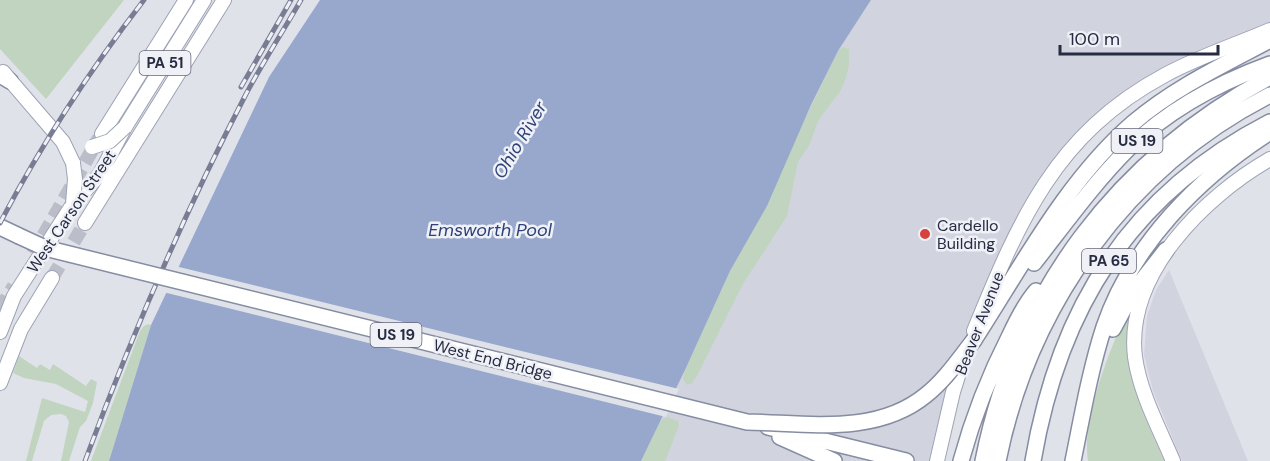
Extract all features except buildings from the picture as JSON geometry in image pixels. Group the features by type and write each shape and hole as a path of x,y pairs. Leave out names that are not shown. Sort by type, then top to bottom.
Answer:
{"highway":[{"path":"1034,256 1083,176 1112,142 1134,122 1179,90 1270,40"},
{"name":"US 19","path":"747,422 849,424 873,421 915,404 937,386 974,340 1034,256 1110,168 1145,134 1164,118 1202,94 1270,64"},
{"name":"PA 65","path":"983,461 991,425 1007,374 1028,324 1059,268 1103,208 1162,149 1209,113 1270,77"},
{"path":"998,461 1013,404 1031,355 1054,307 1096,240 1132,198 1172,160 1217,126 1270,95"},
{"name":"PA 65","path":"1033,461 1042,414 1058,359 1080,308 1109,260 1146,214 1185,177 1231,144 1270,122"},
{"path":"1073,461 1098,348 1107,319 1126,280 1172,214 1199,186 1236,155 1270,132"},
{"name":"US 19","path":"0,227 45,248"},
{"name":"West End Bridge","path":"45,248 906,461"},
{"path":"1088,394 1101,356 1122,311 1139,284 1166,250"},
{"path":"961,461 982,395 1012,331 1034,293 1059,268"},
{"path":"747,422 834,461"},
{"path":"1077,443 1082,461"}],"main road":[{"path":"102,134 186,0"},
{"name":"West Carson Street","path":"0,332 3,316 14,296 73,204 100,174 125,127 204,0"},
{"path":"85,224 224,0"},
{"name":"Beaver Avenue","path":"937,461 953,392 995,279 1024,217 1061,159 1109,111 1141,89 1166,74 1270,30"},
{"path":"0,68 5,78 63,142 73,163 75,179 73,204"},
{"name":"PA 51","path":"63,142 81,148 93,147 110,141 125,127"},
{"path":"1173,461 1140,382 1135,349 1135,330 1142,300 1166,250 1198,214 1270,159"},
{"path":"0,382 21,328 52,278"}],"shaded area":[{"path":"871,0 1270,0 1270,30 1166,74 1061,159 1000,269 937,461 641,461 811,105 838,51"},
{"path":"1169,270 1248,461 1182,461 1153,391 1144,355 1147,316 1156,290"}],"green space":[{"path":"0,0 124,0 46,99 0,49"},
{"path":"843,47 849,49 846,78 841,90 818,121 810,144 798,162 787,216 743,284 697,376 692,383 687,385 683,379 685,370 730,271 767,206 788,154 838,51"},
{"path":"1138,295 1128,339 1129,360 1139,400 1164,461 1088,461 1087,443 1090,423 1102,375 1110,352"},
{"path":"148,324 151,325 109,461 91,461 140,331"},
{"path":"19,356 37,368 40,364 50,370 53,364 86,386 91,379 97,382 93,403 86,421 80,427 69,461 61,461 69,422 66,416 61,414 51,415 44,421 32,461 26,461 42,398 85,412 88,401 56,384 24,378 13,373"},
{"path":"667,417 678,421 679,426 665,461 641,461 661,420"}],"water":[{"name":"Emsworth Pool","path":"320,0 871,0 838,51 811,105 767,206 730,271 641,461 109,461 151,325 269,77"}],"pier":[{"path":"175,266 679,389 666,417 163,292"}],"tunnel":[{"path":"33,254 99,138"},
{"path":"52,278 85,223"},
{"path":"0,309 14,286"}],"railway":[{"path":"0,223 67,108 104,53 144,0"},
{"path":"241,87 291,0"},
{"path":"85,461 139,323 200,187 251,86 301,0"}],"place":[{"name":"Cardello Building","path":"925,234"}],"water label":[{"name":"Ohio River","path":"520,140"}]}
